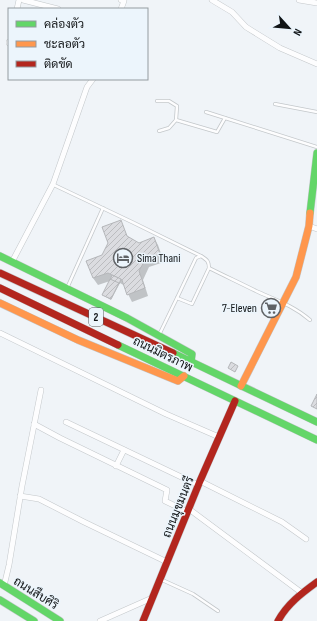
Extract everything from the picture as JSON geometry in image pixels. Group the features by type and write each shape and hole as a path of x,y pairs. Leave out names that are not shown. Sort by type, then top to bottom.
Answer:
{"main road":[{"path":"241,386 296,277 310,226 317,153"},
{"path":"0,256 68,288 159,335 192,354 191,362"},
{"name":"ถนนมิตรภาพ","path":"0,273 317,422"},
{"name":"ถนนมิตรภาพ","path":"0,288 317,440"},
{"path":"0,303 78,340 178,381 184,376"},
{"name":"ถนนมุขมนตรี","path":"143,621 199,483 235,401"},
{"path":"278,621 281,614 302,593 317,582"},
{"name":"ถนนสืบศิริ","path":"2,584 60,621"},
{"name":"ถนนสืบศิริ","path":"0,600 34,621"}],"street":[{"path":"23,0 54,8"},
{"path":"121,0 124,1 121,8"},
{"path":"212,0 232,12 246,27 280,48 317,64"},
{"path":"299,0 317,3"},
{"path":"12,262 53,184 87,87 92,80"},
{"path":"310,226 317,229"},
{"path":"0,333 166,414 219,437"},
{"path":"2,584 9,565 20,496 41,390"},
{"path":"66,422 282,522 306,539"},
{"path":"34,424 167,490 165,501 189,510 302,593"},
{"path":"116,466 124,450"},
{"path":"20,496 39,499 167,562"},
{"path":"100,621 152,598"}],"lane":[{"path":"157,101 169,101 177,106 176,120 169,128 159,131"},
{"path":"275,104 317,112"},
{"path":"206,112 317,147"},
{"path":"176,120 217,132 225,118"},
{"path":"53,184 205,259 209,263 209,268 192,304 177,298"},
{"path":"68,288 103,208"},
{"path":"159,335 196,258 201,256"},
{"path":"209,268 258,292 284,302 310,320"},
{"path":"160,579 193,594 218,611"}],"building":[{"name":"Sima Thani","path":"121,220 127,236 139,243 154,237 160,254 145,260 139,271 145,288 127,295 122,280 108,273 93,278 86,261 102,255 108,243 102,227"},
{"path":"112,275 121,279 119,284 110,280"},
{"path":"110,279 119,283 111,299 102,295"},
{"path":"231,362 238,366 235,372 228,368"},
{"path":"317,394 317,409 311,406"}],"traffic: fast":[{"path":"310,213 317,153"},
{"path":"0,256 127,318 192,354 191,362"},
{"path":"118,345 317,440"},
{"path":"173,353 317,422"},
{"path":"0,583 60,621"},
{"path":"0,600 34,621"}],"traffic: slow":[{"path":"241,386 296,277 309,226 310,213"},
{"path":"0,303 78,340 178,381 184,376"}],"traffic: jam":[{"path":"0,273 173,353"},
{"path":"0,288 118,345"},
{"path":"143,621 200,481 235,401"},
{"path":"278,621 290,604 317,582"}],"place":[{"name":"Sima Thani","path":"123,258"},
{"name":"7-Eleven","path":"271,308"}]}
